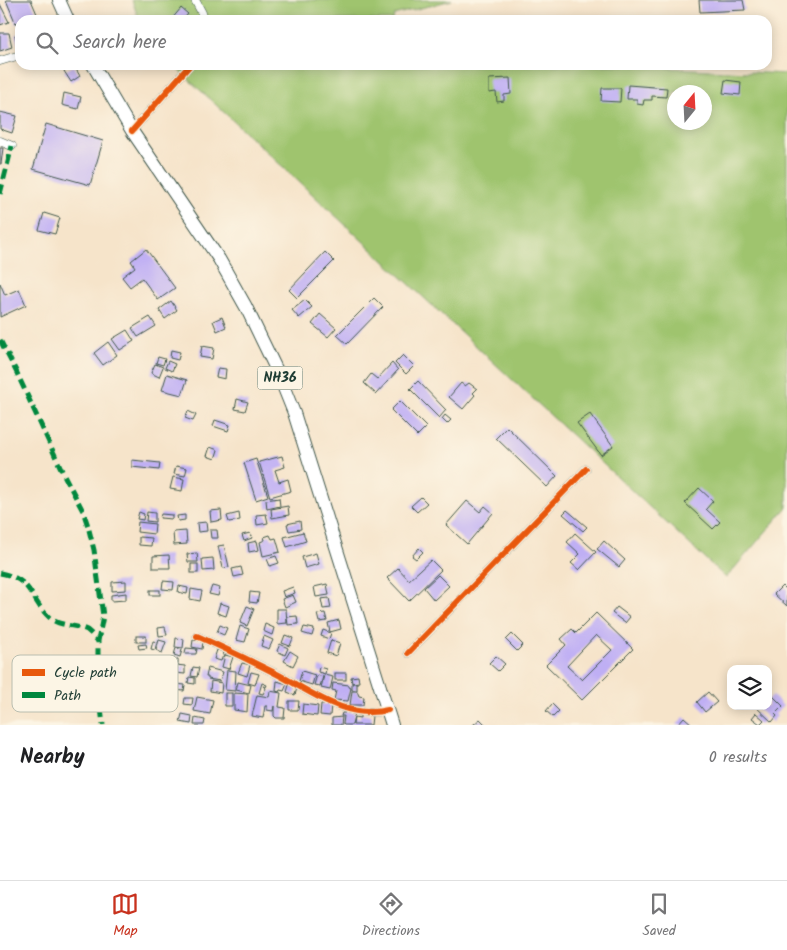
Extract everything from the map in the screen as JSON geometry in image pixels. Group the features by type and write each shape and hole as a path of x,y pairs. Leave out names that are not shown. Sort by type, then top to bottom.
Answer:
{"highway":[{"path":"59,0 66,15"},
{"name":"NH36","path":"96,70 132,130 219,259 246,307 278,374 294,413 392,725"}],"street":[{"path":"195,0 202,15"},
{"path":"0,62 15,57"},
{"path":"132,130 186,70"},
{"path":"0,141 12,146"},
{"path":"408,653 586,469"},
{"path":"197,636 278,675 336,706 356,712 375,713 388,710"}],"green space":[{"path":"132,0 452,0 394,15 137,15"},
{"path":"178,70 710,70 787,74 787,507 726,578"}],"building":[{"path":"6,0 31,0 37,14 15,15 15,22"},
{"path":"699,0 743,0 745,10 700,12"},
{"path":"0,4 9,22 0,25"},
{"path":"181,8 188,14 187,15 175,15"},
{"path":"0,33 9,33 12,47 0,51"},
{"path":"76,70 80,76 71,82 64,71"},
{"path":"510,78 511,94 504,95 504,101 497,102 496,92 489,93 489,79"},
{"path":"725,80 741,82 740,95 723,93"},
{"path":"628,85 667,88 666,97 652,96 652,100 644,100 643,105 637,104 637,99 627,99"},
{"path":"602,88 621,88 620,102 601,101"},
{"path":"64,93 81,97 78,109 62,105"},
{"path":"0,112 17,116 12,133 0,129"},
{"path":"46,124 103,141 90,185 33,169"},
{"path":"0,148 3,148 1,164 0,164"},
{"path":"44,213 60,218 55,234 39,230"},
{"path":"146,249 175,288 158,300 142,278 130,287 122,277 135,267 131,261"},
{"path":"325,252 334,261 297,298 289,290"},
{"path":"0,283 5,295 19,289 26,305 0,317"},
{"path":"374,298 383,307 347,344 337,335"},
{"path":"305,300 312,307 299,318 292,310"},
{"path":"171,301 177,310 165,319 159,310"},
{"path":"320,314 336,328 328,337 312,324"},
{"path":"150,317 156,326 138,337 132,328"},
{"path":"222,317 226,327 217,331 213,321"},
{"path":"127,330 134,341 120,350 112,339"},
{"path":"108,342 117,355 103,365 94,353"},
{"path":"202,346 214,348 212,359 200,357"},
{"path":"171,350 180,352 178,360 170,358"},
{"path":"403,355 414,366 406,374 395,363"},
{"path":"158,357 165,359 163,365 156,363"},
{"path":"168,361 175,364 172,371 165,368"},
{"path":"392,363 398,370 376,394 364,383 371,374 377,379"},
{"path":"155,364 163,367 159,377 151,373"},
{"path":"218,368 226,369 225,379 216,377"},
{"path":"167,374 187,380 182,395 162,390"},
{"path":"418,381 446,410 439,418 410,389"},
{"path":"461,383 465,386 469,383 477,389 473,393 475,395 463,409 449,397"},
{"path":"237,399 248,402 245,411 235,409"},
{"path":"400,401 426,427 417,436 391,410"},
{"path":"188,411 196,415 193,421 185,418"},
{"path":"590,414 613,446 601,455 577,423"},
{"path":"445,415 451,420 447,424 442,419"},
{"path":"215,420 230,425 228,431 213,426"},
{"path":"507,427 557,476 547,487 496,438"},
{"path":"210,447 218,450 215,459 207,456"},
{"path":"282,456 285,467 275,470 279,482 288,479 291,491 270,497 259,462"},
{"path":"256,459 268,496 256,500 244,463"},
{"path":"132,460 160,463 159,470 132,467"},
{"path":"176,466 187,468 185,476 174,474"},
{"path":"173,477 184,479 182,491 170,489"},
{"path":"699,488 713,501 706,509 720,522 713,529 685,503"},
{"path":"421,497 427,503 417,512 411,506"},
{"path":"279,498 280,506 267,509 266,500"},
{"path":"467,501 480,512 485,506 493,513 467,544 446,525"},
{"path":"288,506 289,515 272,518 271,509"},
{"path":"221,510 222,520 211,522 210,511"},
{"path":"567,510 587,527 583,531 563,514"},
{"path":"139,512 144,514 143,520 137,519"},
{"path":"147,512 155,513 155,522 146,521"},
{"path":"239,513 240,520 229,522 227,516"},
{"path":"161,514 172,515 172,519 160,518"},
{"path":"266,514 268,523 257,525 256,515"},
{"path":"185,515 185,520 178,521 177,516"},
{"path":"300,521 301,529 289,531 287,524"},
{"path":"138,522 155,524 154,534 137,532"},
{"path":"206,522 207,531 198,532 197,523"},
{"path":"210,530 217,530 218,538 211,538"},
{"path":"186,531 187,544 174,545 173,532"},
{"path":"303,532 306,541 287,547 284,537"},
{"path":"250,533 252,538 244,541 242,535"},
{"path":"575,533 596,552 579,570 571,563 580,554 567,542"},
{"path":"270,535 272,539 276,538 280,552 263,556 260,542 265,540 264,537"},
{"path":"139,537 152,538 151,546 139,545"},
{"path":"257,541 259,550 249,552 248,543"},
{"path":"604,541 625,560 619,567 597,549"},
{"path":"224,545 229,567 223,568 218,546"},
{"path":"419,548 423,552 416,559 412,556"},
{"path":"197,553 198,562 188,562 187,554"},
{"path":"316,553 319,564 305,568 302,557"},
{"path":"169,555 170,568 153,568 153,556"},
{"path":"276,556 279,563 270,566 267,559"},
{"path":"213,558 214,570 203,571 202,559"},
{"path":"431,560 441,570 409,601 387,578 398,568 409,580"},
{"path":"191,564 198,564 198,573 191,573"},
{"path":"241,567 243,575 234,577 232,569"},
{"path":"438,575 449,586 434,600 424,588"},
{"path":"126,581 126,590 112,591 112,582"},
{"path":"163,581 174,582 173,590 162,589"},
{"path":"327,584 329,595 316,597 314,587"},
{"path":"179,586 188,588 187,594 178,592"},
{"path":"212,586 220,588 218,596 209,594"},
{"path":"782,586 785,589 787,586 787,606 774,594"},
{"path":"293,587 295,593 284,597 282,591"},
{"path":"191,589 202,591 200,601 190,599"},
{"path":"150,590 160,590 160,595 150,595"},
{"path":"250,592 259,593 257,603 249,602"},
{"path":"126,593 126,600 111,601 111,595"},
{"path":"293,595 296,602 285,607 282,599"},
{"path":"329,598 331,608 323,609 321,599"},
{"path":"220,603 229,606 226,616 217,613"},
{"path":"247,606 254,609 247,626 240,623"},
{"path":"617,607 630,617 625,623 612,613"},
{"path":"277,609 286,609 287,623 277,624"},
{"path":"325,613 327,621 319,622 317,614"},
{"path":"596,613 633,649 582,700 546,665 566,645 561,639 572,629 576,633","holes":["596,635 612,650 582,680 567,666"]},
{"path":"297,616 298,624 288,625 287,617"},
{"path":"339,620 341,629 330,632 328,623"},
{"path":"265,624 274,628 272,635 263,631"},
{"path":"220,625 227,628 224,635 217,632"},
{"path":"240,626 249,629 245,642 236,640"},
{"path":"165,627 167,635 159,636 158,628"},
{"path":"304,627 314,629 312,636 302,633"},
{"path":"323,630 331,633 329,639 321,636"},
{"path":"512,634 523,645 517,651 506,640"},
{"path":"285,635 293,638 290,646 282,643"},
{"path":"136,636 146,636 146,642 136,642"},
{"path":"264,636 273,640 269,649 261,646"},
{"path":"176,638 184,639 183,648 175,647"},
{"path":"159,640 166,642 162,653 156,650"},
{"path":"193,640 203,641 202,649 192,647"},
{"path":"331,640 340,643 336,656 327,653"},
{"path":"153,641 157,642 155,650 151,649"},
{"path":"146,644 147,648 139,649 138,645"},
{"path":"280,644 288,648 285,655 277,651"},
{"path":"176,648 182,650 180,657 174,655"},
{"path":"186,648 197,649 196,654 185,654"},
{"path":"217,650 224,652 221,661 214,659"},
{"path":"290,651 298,656 293,666 284,661"},
{"path":"225,655 233,657 229,669 222,667"},
{"path":"496,656 505,664 498,671 489,663"},
{"path":"242,663 250,665 247,676 238,673"},
{"path":"178,665 185,666 185,674 178,673"},
{"path":"193,667 199,668 197,677 191,676"},
{"path":"319,667 326,669 325,674 318,672"},
{"path":"208,668 223,672 220,681 206,677"},
{"path":"227,670 236,671 235,691 225,690"},
{"path":"302,671 315,675 312,685 299,681"},
{"path":"251,672 259,674 255,685 248,683"},
{"path":"335,673 346,673 346,680 335,680"},
{"path":"317,675 323,677 320,686 314,685"},
{"path":"324,675 333,677 330,690 321,688"},
{"path":"358,676 359,682 352,683 351,677"},
{"path":"189,677 195,678 195,684 188,683"},
{"path":"211,681 222,683 221,693 210,691"},
{"path":"277,681 287,684 284,691 276,691"},
{"path":"238,682 251,685 249,693 236,690"},
{"path":"262,683 267,685 266,687 263,686 266,688 263,694 259,693"},
{"path":"333,683 349,685 351,688 348,701 334,700 336,691 332,690"},
{"path":"352,683 357,683 357,690 352,690"},
{"path":"178,684 185,685 184,691 178,690"},
{"path":"289,685 297,688 295,695 287,692"},
{"path":"270,691 281,693 279,707 285,708 284,718 276,718 274,716 274,706 273,711 267,710 267,706 265,706 263,718 252,716 257,695 269,697"},
{"path":"352,691 357,691 359,696 364,697 363,705 350,705"},
{"path":"708,692 717,702 705,712 697,702"},
{"path":"225,693 232,693 232,706 225,706"},
{"path":"234,693 248,694 247,712 234,710"},
{"path":"197,697 213,700 210,714 194,711"},
{"path":"772,697 783,706 775,714 777,716 772,722 759,710 772,710"},
{"path":"185,698 193,698 192,705 184,704"},
{"path":"289,701 299,701 298,710 289,710"},
{"path":"303,704 318,706 317,716 302,714"},
{"path":"321,704 331,704 330,716 320,715"},
{"path":"552,704 559,711 553,717 546,711"},
{"path":"345,711 355,713 352,725 343,724 344,716 341,716"},
{"path":"756,713 764,720 760,724 752,718"},
{"path":"182,714 192,716 191,724 180,722"},
{"path":"360,714 372,716 371,725 353,725 354,717 360,718"},
{"path":"342,717 341,725 332,725 332,718"},
{"path":"684,717 693,725 677,725"},
{"path":"195,718 205,720 204,725 194,725"},
{"path":"480,719 486,725 473,725"}],"marked path":[{"path":"0,194 12,146"},
{"path":"0,340 83,511 88,526 94,550 103,616 98,641 98,655"},
{"path":"0,573 11,576 25,585 43,611 54,621 87,630 98,641"},
{"path":"102,712 103,725"}],"cycle path":[{"path":"132,131 186,70"},
{"path":"408,653 586,469"},
{"path":"197,636 277,674 316,696 344,708 373,712 388,710"}]}
